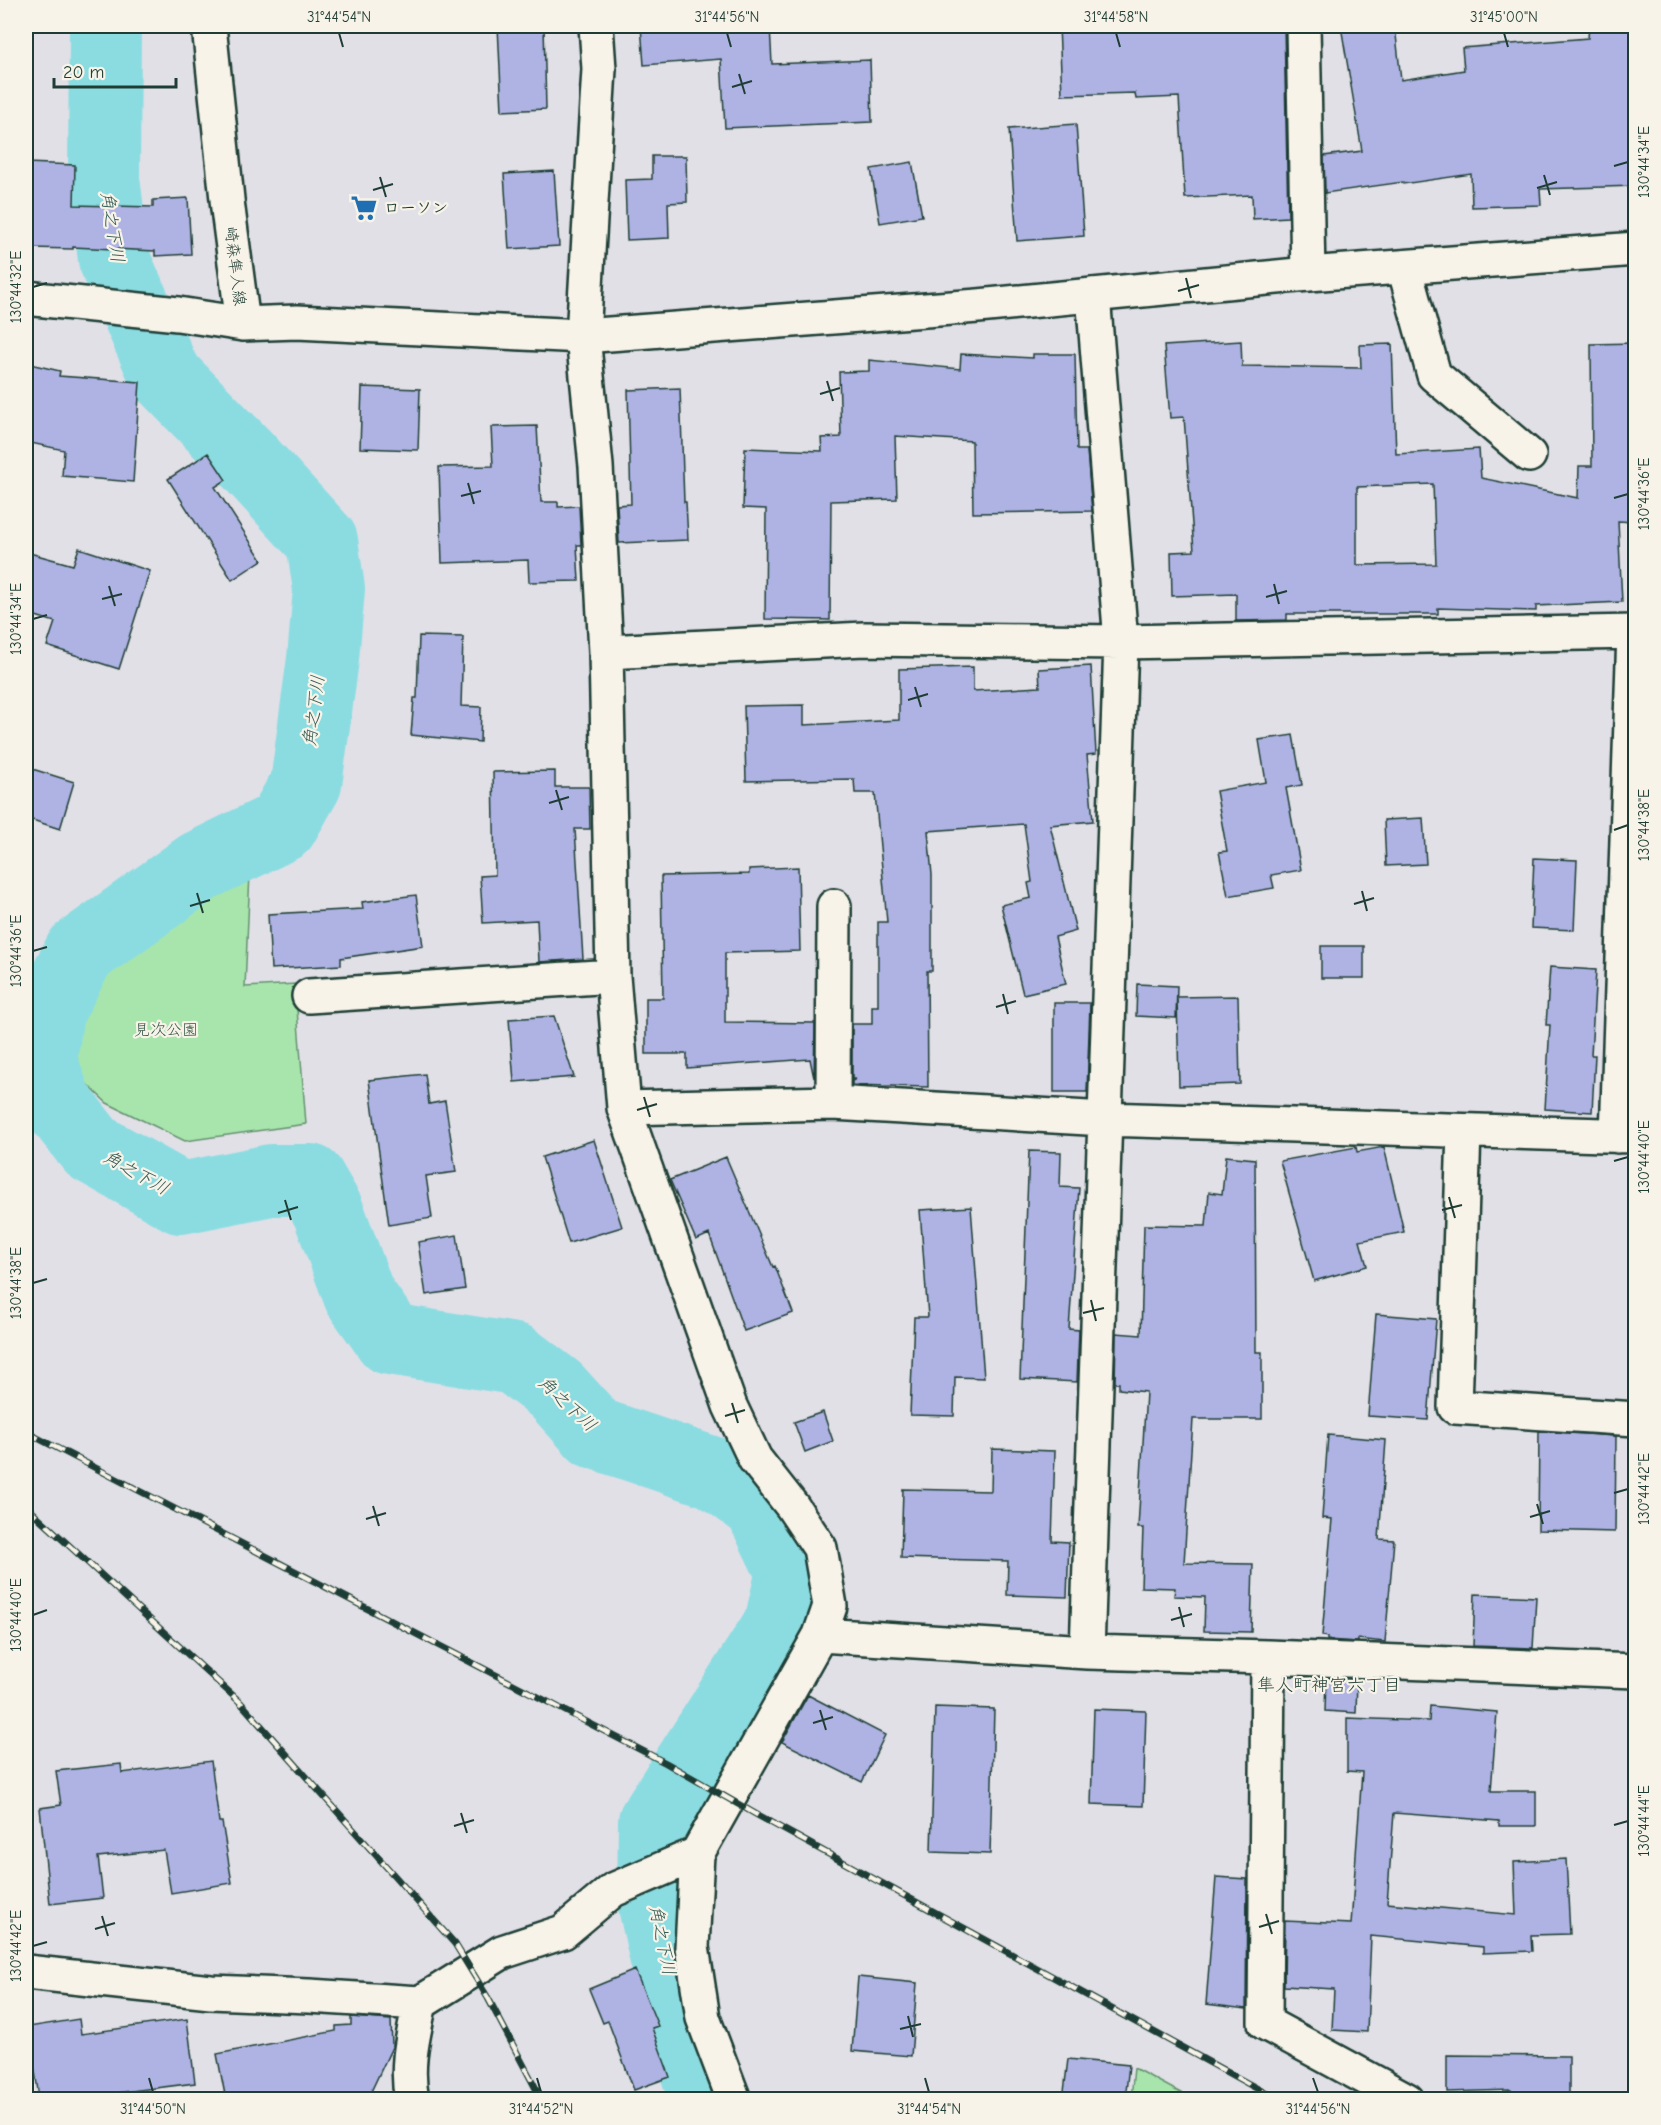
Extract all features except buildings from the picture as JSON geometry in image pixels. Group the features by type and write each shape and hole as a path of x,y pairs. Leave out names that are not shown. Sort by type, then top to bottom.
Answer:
{"street":[{"name":"崎森隼人線","path":"26,298 103,305 243,324 228,209 209,26"},
{"path":"596,26 599,69 583,336 596,466 606,652 613,976 624,1108 730,1406 755,1459 792,1506 820,1548 830,1606 820,1635 690,1858 692,1947 703,2018 734,2100"},
{"path":"1303,26 1308,274"},
{"path":"243,324 297,322 583,336 978,306 1308,274 1635,249"},
{"path":"1404,267 1434,375 1529,455"},
{"path":"1087,1652 1121,642 1092,295"},
{"path":"606,652 864,639 1121,642 1635,632 1626,1136 1105,1119 833,1103 624,1108"},
{"path":"833,1103 834,906"},
{"path":"309,996 613,976"},
{"path":"1464,1131 1455,1407 1635,1419"},
{"path":"820,1635 1087,1652 1635,1671"},
{"path":"1268,1657 1265,2023 1407,2100"},
{"path":"26,1972 211,1992 420,2002 502,1952 563,1932 613,1890 690,1858"},
{"path":"412,2100 408,2082 409,2052 420,2002"}],"green space":[{"name":"見次公園","path":"250,873 245,987 295,984 306,1124 185,1141 107,1103 77,1075 71,1022 86,981 104,950 148,915"},
{"path":"1134,2068 1192,2099 1131,2099"}],"waterway":[{"name":"角之下川","path":"105,26 104,179 114,259 165,375 246,458 322,541 329,589 323,659 306,784 282,826 200,866 80,952 48,1012 41,1060 56,1102 92,1148 181,1198 271,1180 310,1180 328,1211 359,1295 390,1339 515,1359 556,1390 595,1433 717,1474 760,1506 792,1572 780,1624 654,1821 653,1901 681,2028 706,2100"}],"railway":[{"path":"26,1432 666,1763 1278,2100"},
{"path":"26,1506 240,1702 455,1944 488,1998 542,2100"}],"place":[{"name":"ローソン","path":"364,208"}],"district":[{"name":"隼人町神宮六丁目","path":"1329,1685"}]}
